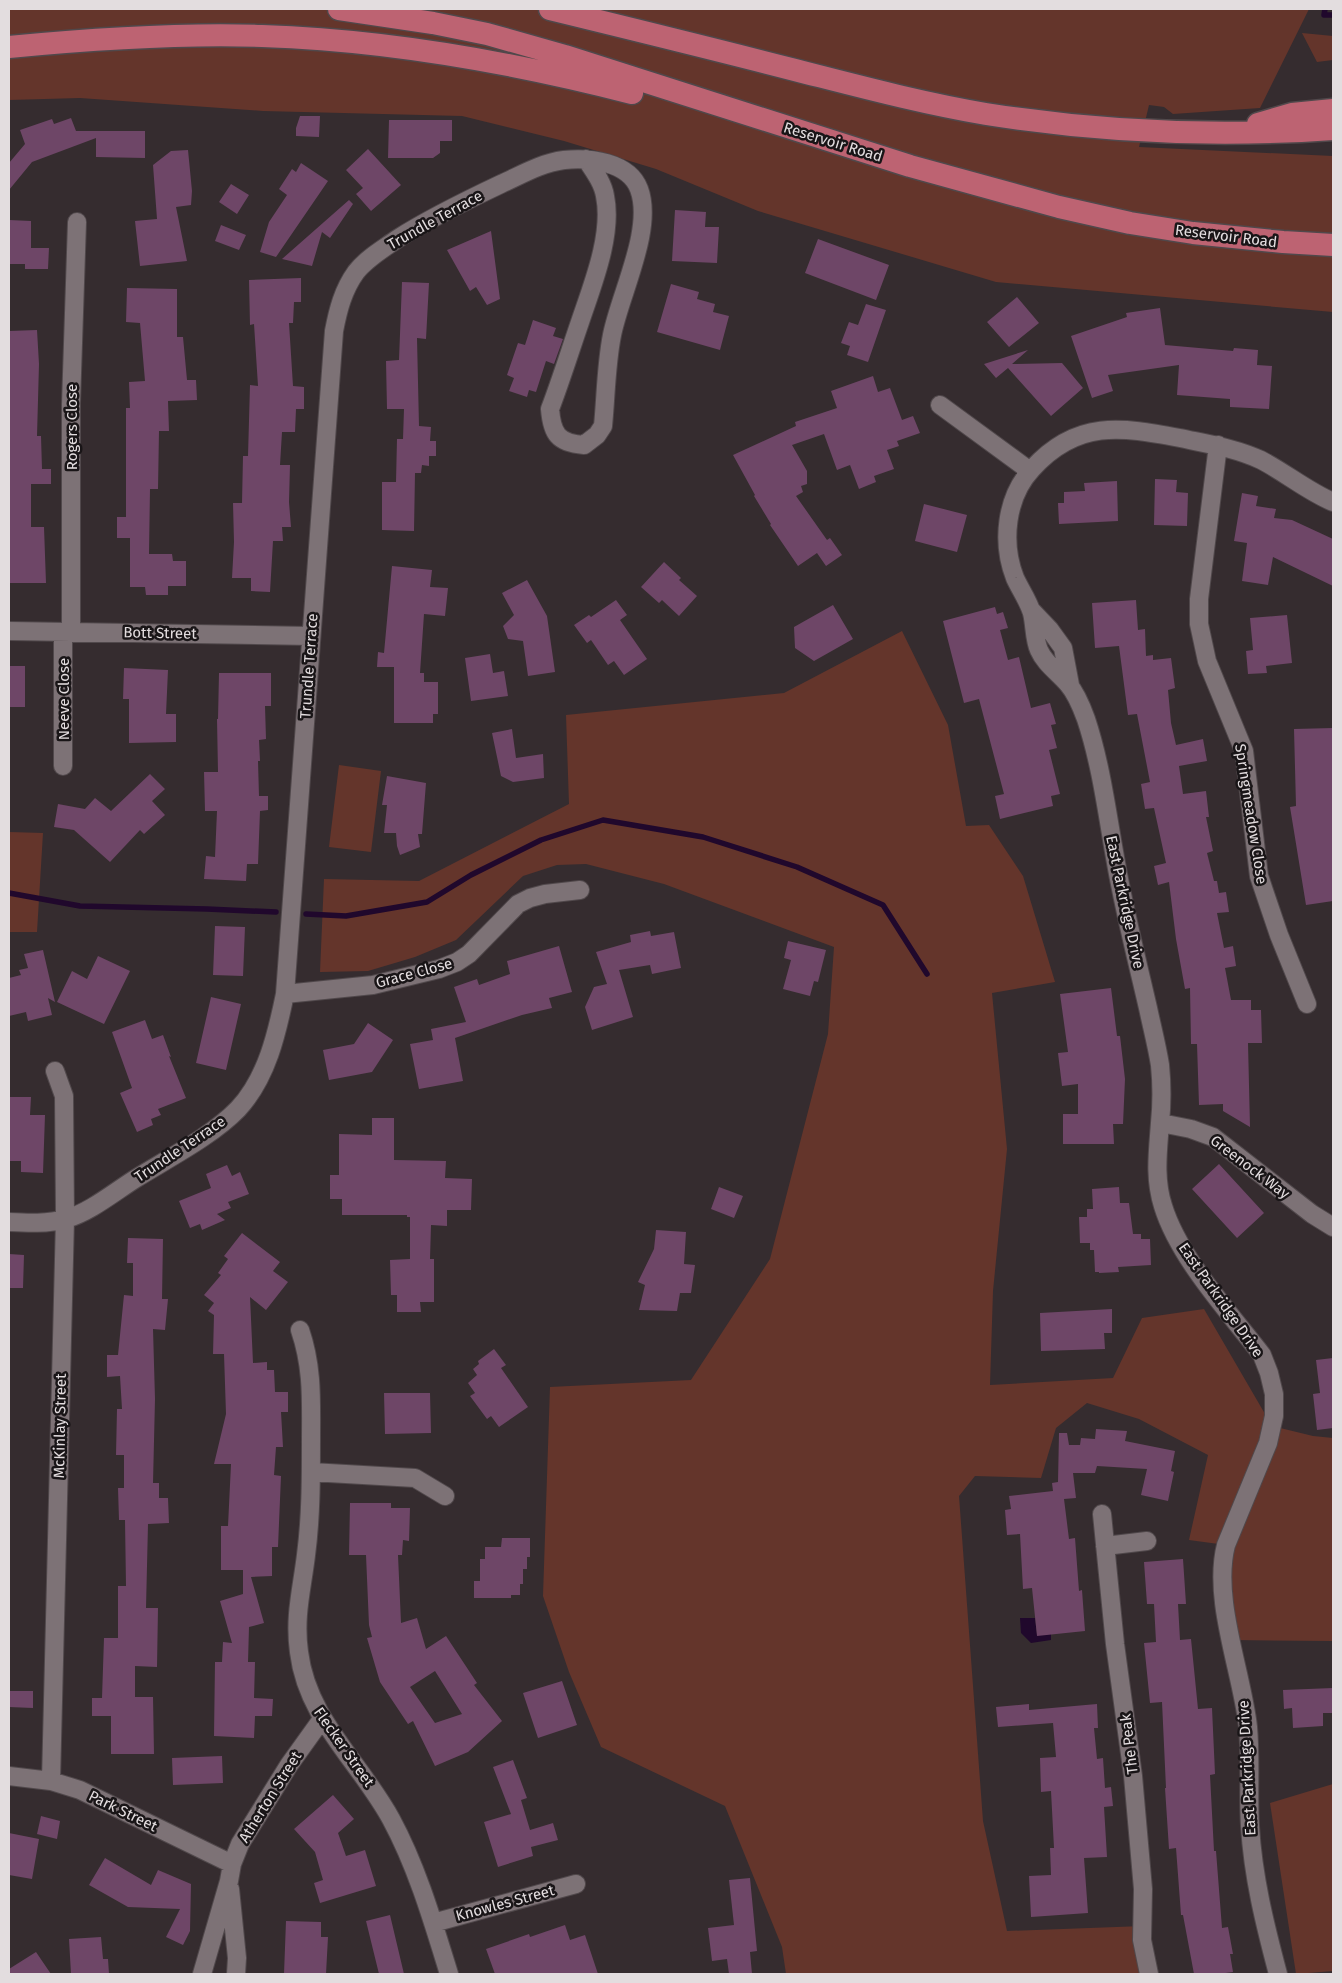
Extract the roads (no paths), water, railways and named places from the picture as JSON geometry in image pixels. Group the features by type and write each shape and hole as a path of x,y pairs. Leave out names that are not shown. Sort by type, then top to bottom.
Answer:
{"main road":[{"name":"Reservoir Road","path":"339,9 433,23 487,34 565,56 738,113 910,166 1059,207 1130,222 1238,238 1333,245"},
{"path":"550,9 888,94 977,112 1039,121 1174,131 1231,132 1333,129"},
{"path":"9,47 147,36 218,35 322,39 460,56 595,83 646,96 738,113"},
{"path":"1231,132 1292,114 1333,110"}],"street":[{"name":"Trundle Terrace","path":"9,1222 29,1223 64,1219 90,1207 210,1132 239,1108 256,1082 269,1055 279,1024 284,994 334,331 338,309 344,292 357,272 374,254 422,224 542,165 564,160 586,159 611,164 629,173 639,187 643,202 644,220 611,337 604,426 597,435 584,445 570,444 557,436 551,423 550,409 590,291 605,237 607,218 605,196 598,177 586,159"},
{"name":"Rogers Close","path":"67,632 71,404 77,222"},
{"path":"940,405 1030,471"},
{"name":"East Parkridge Drive","path":"1278,1974 1260,1906 1255,1872 1250,1826 1248,1729 1244,1698 1222,1590 1222,1560 1226,1545 1268,1443 1274,1416 1274,1394 1270,1373 1262,1355 1190,1260 1163,1206 1158,1182 1157,1150 1162,1091 1159,1060 1121,891 1099,766 1085,715 1070,685 1063,648 1050,630 1031,610 1011,566 1008,539 1009,519 1013,500 1030,471 1057,446 1071,438 1111,429 1133,430 1218,445 1238,451 1262,461 1308,490 1333,502"},
{"name":"Springmeadow Close","path":"1218,445 1199,599 1200,633 1207,661 1244,751 1258,876 1307,1004"},
{"name":"Bott Street","path":"9,631 311,636"},
{"name":"Neeve Close","path":"63,766 67,632"},
{"name":"Grace Close","path":"284,994 359,987 440,969 457,962 469,954 518,904 545,894 580,890"},
{"name":"McKinlay Street","path":"51,1782 64,1219 64,1096 55,1071"},
{"name":"Greenock Way","path":"1160,1123 1191,1129 1213,1137 1312,1214 1333,1227"},
{"name":"Flecker Street","path":"300,1330 311,1374 311,1472 306,1556 298,1598 298,1652 306,1685 322,1719 376,1792 406,1849 449,1974"},
{"path":"311,1472 416,1478 445,1496"},
{"name":"The Peak","path":"1102,1514 1115,1644 1133,1776 1143,1889 1142,1940 1149,1974"},
{"path":"1105,1546 1147,1541"},
{"name":"Atherton Street","path":"202,1974 240,1844 322,1719"},
{"name":"Park Street","path":"9,1776 51,1782 80,1790 230,1873"},
{"name":"Atherton Street","path":"230,1873 237,1958 236,1974"},
{"name":"Knowles Street","path":"433,1923 576,1884"}],"waterway":[{"path":"1325,9 1324,15 1333,15"},
{"path":"306,914 346,916 427,902 471,875 541,840 603,820 703,837 797,867 883,905 927,974"},
{"path":"9,893 80,906 276,912"}]}
